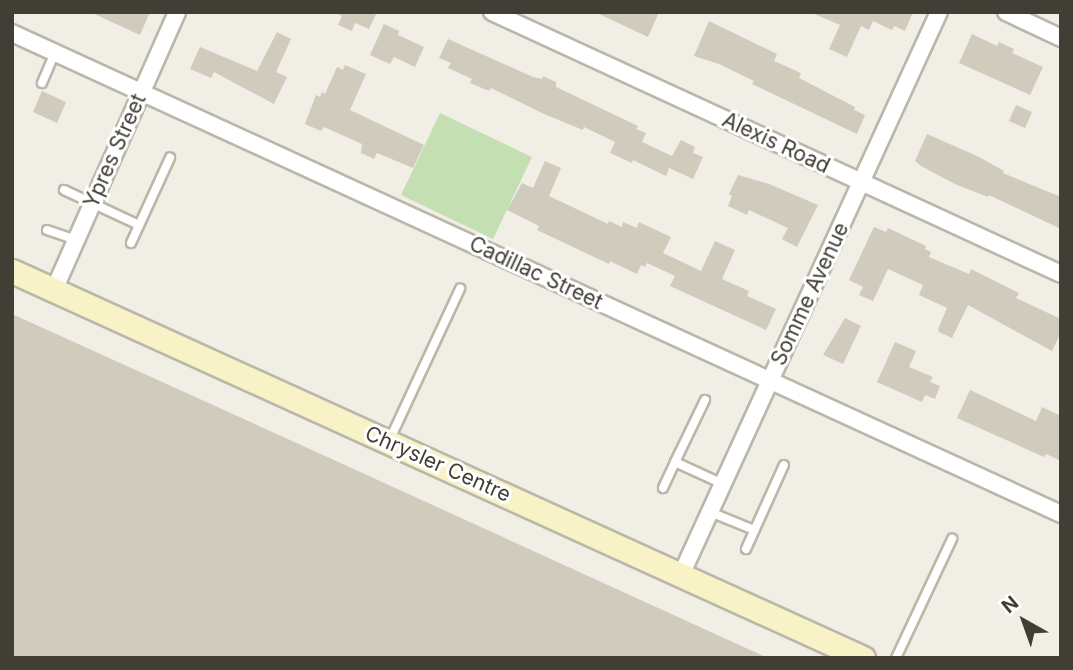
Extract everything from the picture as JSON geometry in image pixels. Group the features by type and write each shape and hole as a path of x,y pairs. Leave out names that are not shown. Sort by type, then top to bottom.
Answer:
{"street":[{"name":"Ypres Street","path":"54,290 177,12"},
{"name":"Alexis Road","path":"492,12 1061,274"},
{"name":"Somme Avenue","path":"681,575 939,12"},
{"path":"1006,12 1061,38"},
{"name":"Cadillac Street","path":"12,33 1061,514"},
{"name":"Chrysler Centre","path":"12,271 863,658"}],"lane":[{"path":"42,83 55,52"},
{"path":"131,243 170,158"},
{"path":"64,190 93,201 139,225"},
{"path":"47,229 76,240"},
{"path":"388,442 460,289"},
{"path":"663,488 705,400"},
{"path":"675,462 723,484"},
{"path":"746,549 784,465"},
{"path":"710,512 754,530"},
{"path":"896,658 952,539"}],"green space":[{"path":"440,113 532,157 493,239 401,195"}],"building":[{"path":"90,12 150,12 140,35"},
{"path":"333,12 377,12 369,29 355,23 352,31 338,25 342,16"},
{"path":"595,12 659,12 648,37"},
{"path":"810,12 913,12 905,31 894,26 892,30 873,21 869,30 861,26 847,57 829,49 840,25"},
{"path":"709,21 777,54 774,61 801,73 799,78 855,107 854,110 865,115 857,134 752,84 754,81 719,64 694,56"},
{"path":"384,24 399,31 398,35 424,47 415,67 394,57 390,64 370,55"},
{"path":"277,32 291,39 276,72 287,77 274,104 214,72 211,78 190,69 200,47 257,71"},
{"path":"972,34 997,46 999,42 1014,49 1012,53 1043,67 1030,95 959,63"},
{"path":"448,39 533,77 542,79 543,76 556,82 556,87 638,126 636,129 646,133 642,142 672,156 681,140 695,147 693,153 703,157 693,179 669,168 666,176 633,160 632,163 610,153 615,142 584,127 583,130 544,114 491,88 489,91 470,83 472,79 448,68 451,63 439,58"},
{"path":"345,65 366,74 350,110 424,145 413,168 377,153 374,159 361,153 362,144 324,127 321,131 305,124 316,95 320,97 322,92 325,94 337,67 343,70"},
{"path":"42,91 66,102 57,123 33,112"},
{"path":"1016,105 1032,112 1025,128 1009,121"},
{"path":"927,134 977,156 1004,171 1003,173 1061,197 1061,229 989,195 988,197 955,184 921,166 915,161"},
{"path":"545,161 561,168 549,196 608,224 609,221 622,227 623,222 637,228 639,222 671,237 663,253 701,271 715,241 735,250 722,279 749,291 747,296 776,309 766,330 670,286 675,276 647,263 645,267 641,265 637,274 610,261 609,264 537,230 539,226 507,210 522,183 533,188"},
{"path":"738,175 769,184 818,205 797,247 782,239 788,228 749,210 747,215 728,206 732,196 729,194"},
{"path":"874,227 886,232 888,228 926,246 925,249 931,252 929,257 969,274 971,269 1019,293 1016,298 1061,319 1061,332 1052,351 968,305 952,338 939,332 947,308 919,295 923,285 888,269 873,301 859,295 863,287 849,280"},
{"path":"12,314 323,455 768,658 12,658"},
{"path":"845,318 861,326 843,364 823,355"},
{"path":"895,342 916,351 909,367 933,377 930,382 940,386 935,399 925,395 922,402 877,382"},
{"path":"970,390 1036,421 1042,407 1061,416 1061,461 1046,454 1044,457 957,418"}]}
